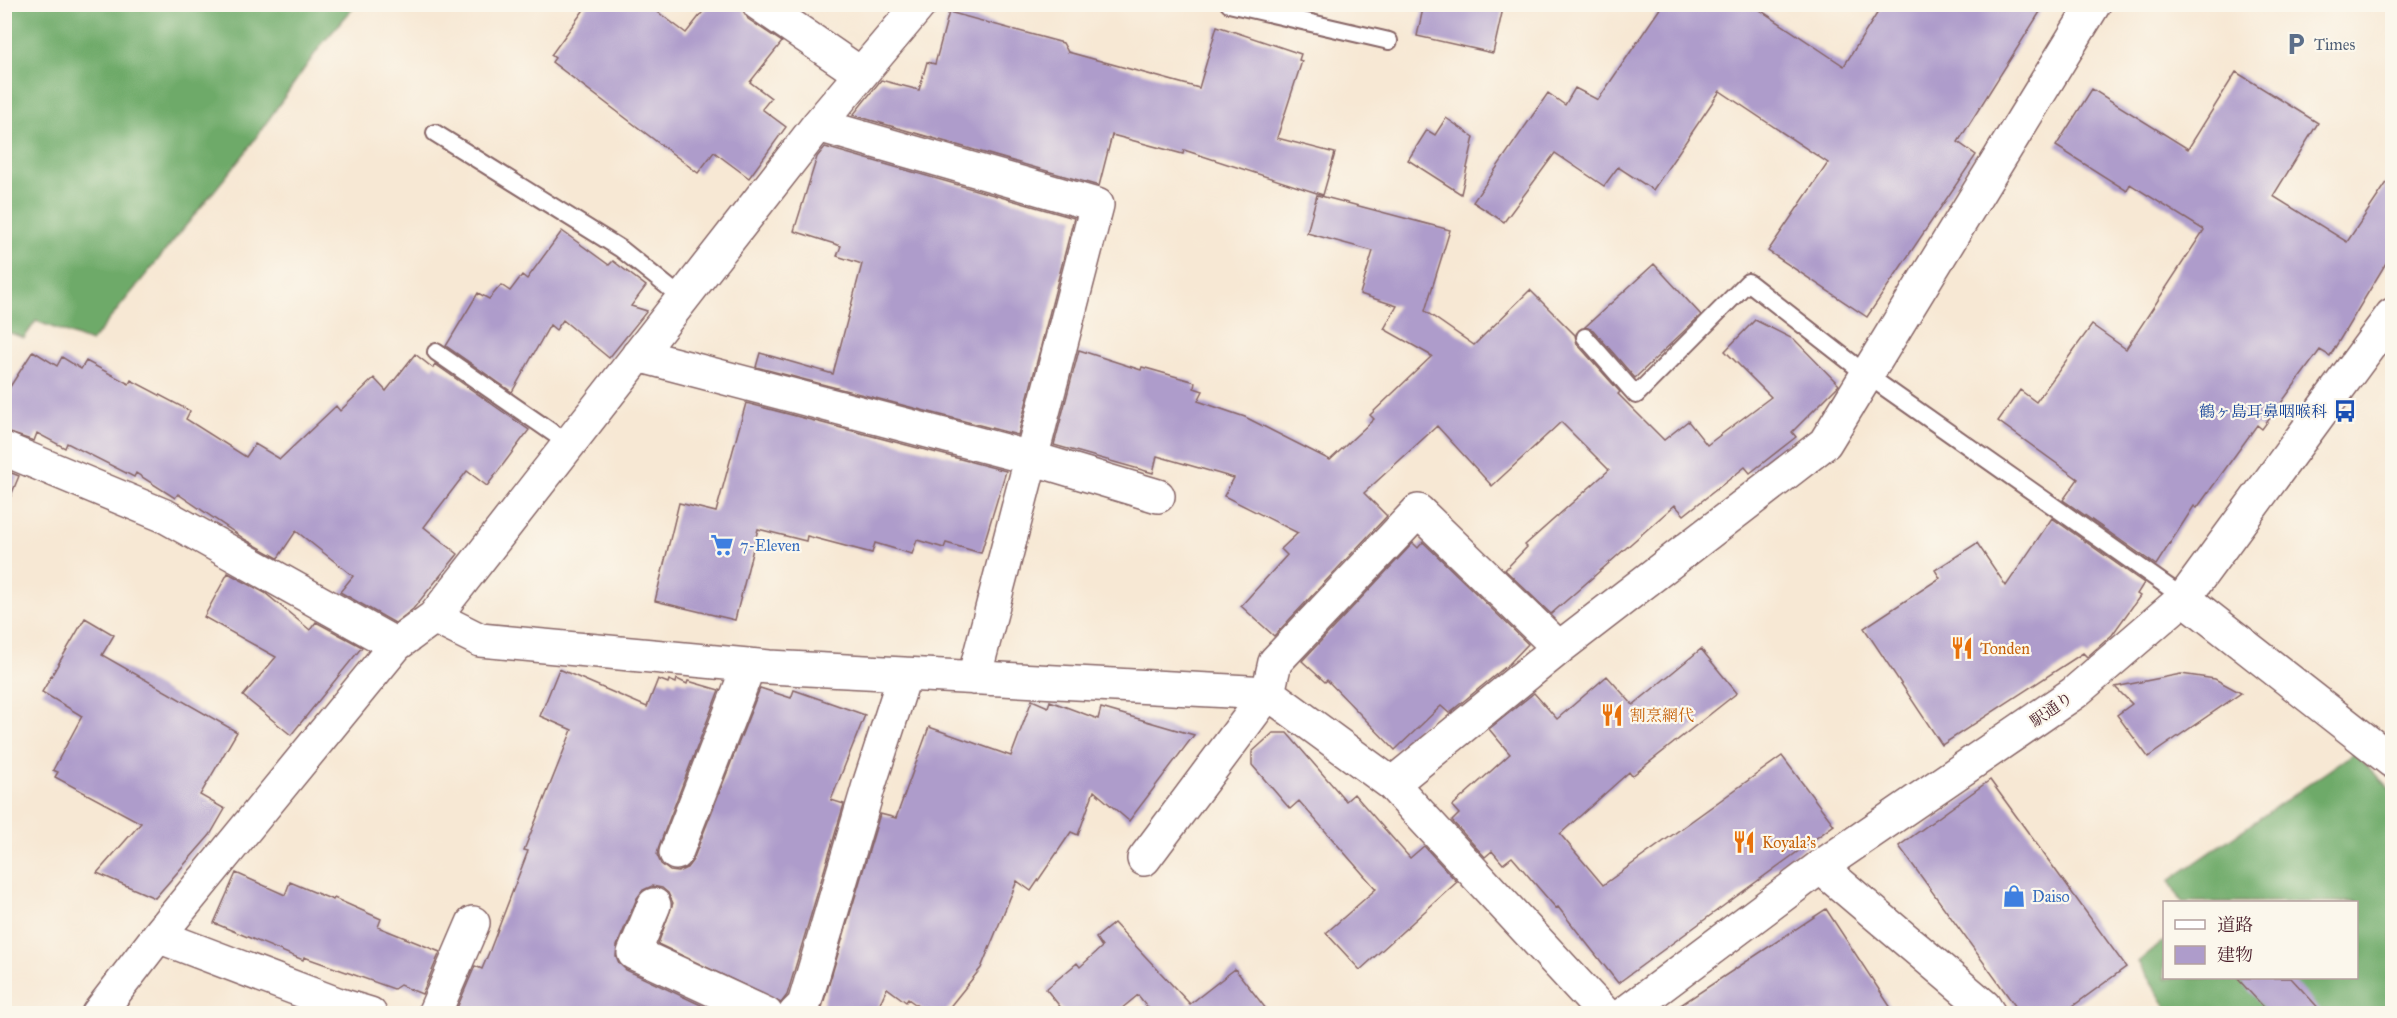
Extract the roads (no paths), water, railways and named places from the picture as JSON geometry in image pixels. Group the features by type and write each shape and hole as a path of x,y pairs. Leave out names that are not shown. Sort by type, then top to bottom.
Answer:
{"street":[{"path":"759,4 861,74"},
{"path":"98,1014 158,936 396,645 434,616 818,125 920,4"},
{"path":"1392,784 1559,648 1825,443 2094,4"},
{"path":"818,125 1097,205 974,678"},
{"name":"駅通り","path":"1624,1014 1820,867 2074,693 2184,598 2392,315"},
{"path":"638,355 1031,458 1158,496"},
{"path":"4,449 165,516 396,645"},
{"path":"1144,859 1268,693 1275,662 1418,512 1559,648"},
{"path":"2184,598 2392,761"},
{"path":"434,616 480,640 749,665 1268,693 1392,784 1605,1014"},
{"path":"676,853 749,665"},
{"path":"806,1011 869,785 905,674"},
{"path":"1820,867 1984,1006 1989,1014"},
{"path":"654,905 634,953 766,1014"},
{"path":"434,1014 473,923"},
{"path":"158,936 333,1009 370,1014"}],"lane":[{"path":"1229,4 1389,41"},
{"path":"435,132 621,249 682,298"},
{"path":"1586,337 1636,395 1748,282 1867,375 2184,598"},
{"path":"436,352 569,444"}],"place":[{"name":"Times","path":"2296,44"},
{"name":"鶴ヶ島耳鼻咽喉科","path":"2345,411"},
{"name":"7-Eleven","path":"722,545"},
{"name":"Tonden","path":"1962,648"},
{"name":"割烹網代","path":"1612,715"},
{"name":"Koyala's","path":"1744,842"},
{"name":"Daiso","path":"2014,896"}]}
